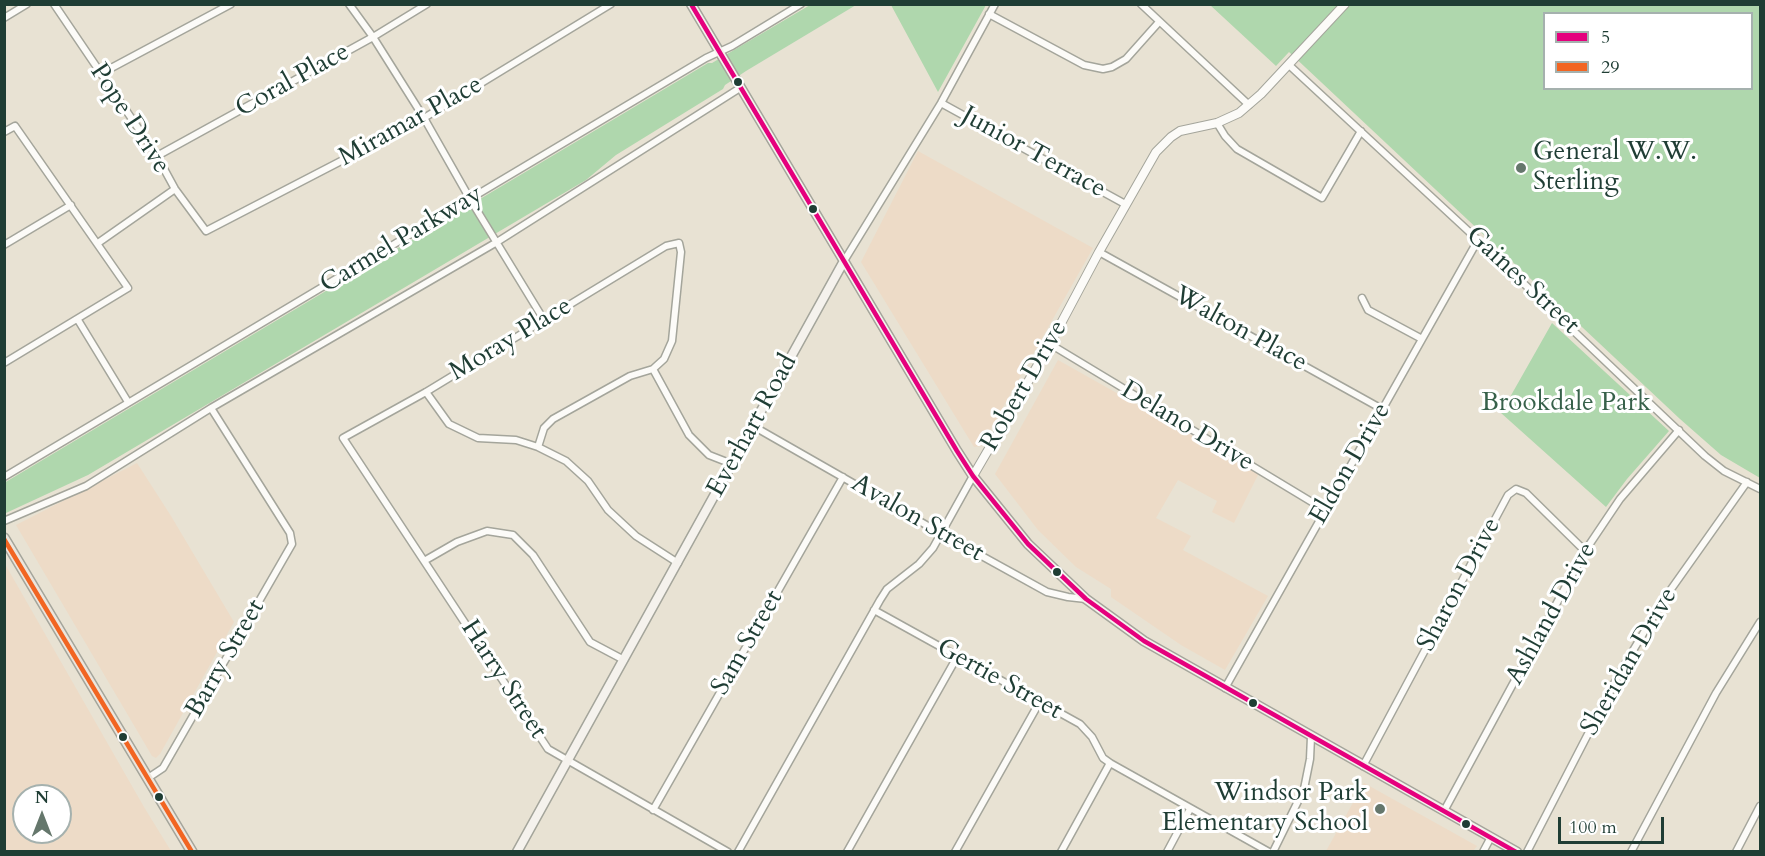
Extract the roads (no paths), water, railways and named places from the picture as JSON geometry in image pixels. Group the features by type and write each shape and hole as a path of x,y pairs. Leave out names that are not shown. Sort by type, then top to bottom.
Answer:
{"main road":[{"path":"691,4 973,476 1028,544 1086,599 1144,641 1517,852"},
{"name":"Everhart Road","path":"517,852 844,261"},
{"path":"4,538 192,852"}],"street":[{"path":"4,18 27,4"},
{"name":"Pope Drive","path":"54,4 157,156 175,189 206,231"},
{"path":"100,74 231,4"},
{"path":"349,4 373,37 424,118 470,199 544,320"},
{"name":"Coral Place","path":"157,156 373,37 427,4"},
{"name":"Miramar Place","path":"206,231 424,118 611,4"},
{"name":"Carmel Parkway","path":"4,477 801,4"},
{"name":"Everhart Road","path":"844,261 941,103 995,4"},
{"path":"1141,4 1249,105"},
{"name":"Robert Drive","path":"738,852 887,589 919,564 942,534 1050,344 1150,160 1163,143 1180,131 1217,123 1239,113 1249,105 1345,4"},
{"path":"989,14 1084,65 1103,69 1112,68 1126,59 1159,22"},
{"name":"Gaines Street","path":"1289,65 1479,240 1705,456 1724,471 1761,489"},
{"name":"Carmel Parkway","path":"4,521 86,486 212,408 496,242 740,88"},
{"name":"Junior Terrace","path":"941,103 1125,204"},
{"path":"1217,123 1237,149 1322,198 1361,132"},
{"path":"4,132 15,126 128,288 4,363"},
{"path":"98,243 175,189"},
{"path":"4,245 71,205"},
{"name":"Eldon Drive","path":"1225,688 1479,240"},
{"name":"Moray Place","path":"344,438 426,392 666,246 679,243 681,252 672,342 664,359 653,369"},
{"name":"Walton Place","path":"1099,252 1382,409"},
{"path":"1362,298 1368,310 1422,339"},
{"path":"78,320 128,402"},
{"name":"Delano Drive","path":"1050,344 1324,510"},
{"path":"538,447 544,428 553,419 630,376 653,369 689,435 709,455 732,464"},
{"path":"426,392 449,424 478,438 516,440 566,460 588,481 608,510 636,536 678,563"},
{"name":"Barry Street","path":"148,778 163,768 292,544 290,533 212,408"},
{"name":"Avalon Street","path":"753,426 1047,592 1086,599"},
{"name":"Ashland Drive","path":"1444,811 1585,551 1620,499 1680,430"},
{"name":"Harry Street","path":"344,438 548,749 728,852"},
{"name":"Sam Street","path":"653,810 843,477"},
{"name":"Sheridan Drive","path":"1527,852 1625,664 1662,602 1747,482"},
{"name":"Sharon Drive","path":"1363,766 1508,495 1516,489 1526,493 1585,551"},
{"path":"424,561 458,542 488,531 513,535 533,555 590,642 624,660"},
{"name":"Gertie Street","path":"874,610 1080,724 1092,737 1103,758 1110,764"},
{"path":"1631,852 1716,693 1761,622"},
{"path":"847,852 957,657"},
{"path":"955,852 1039,703"},
{"path":"1061,852 1110,764 1271,852 1304,789 1310,759 1311,737"},
{"path":"1736,852 1761,806"},
{"path":"1167,852 1190,809"},
{"path":"1483,852 1491,837"}],"place":[{"name":"General W.W. Sterling","path":"1521,168"},
{"name":"Windsor Park Elementary School","path":"1380,809"}],"park label":[{"name":"Brookdale Park","path":"1566,404"}]}
